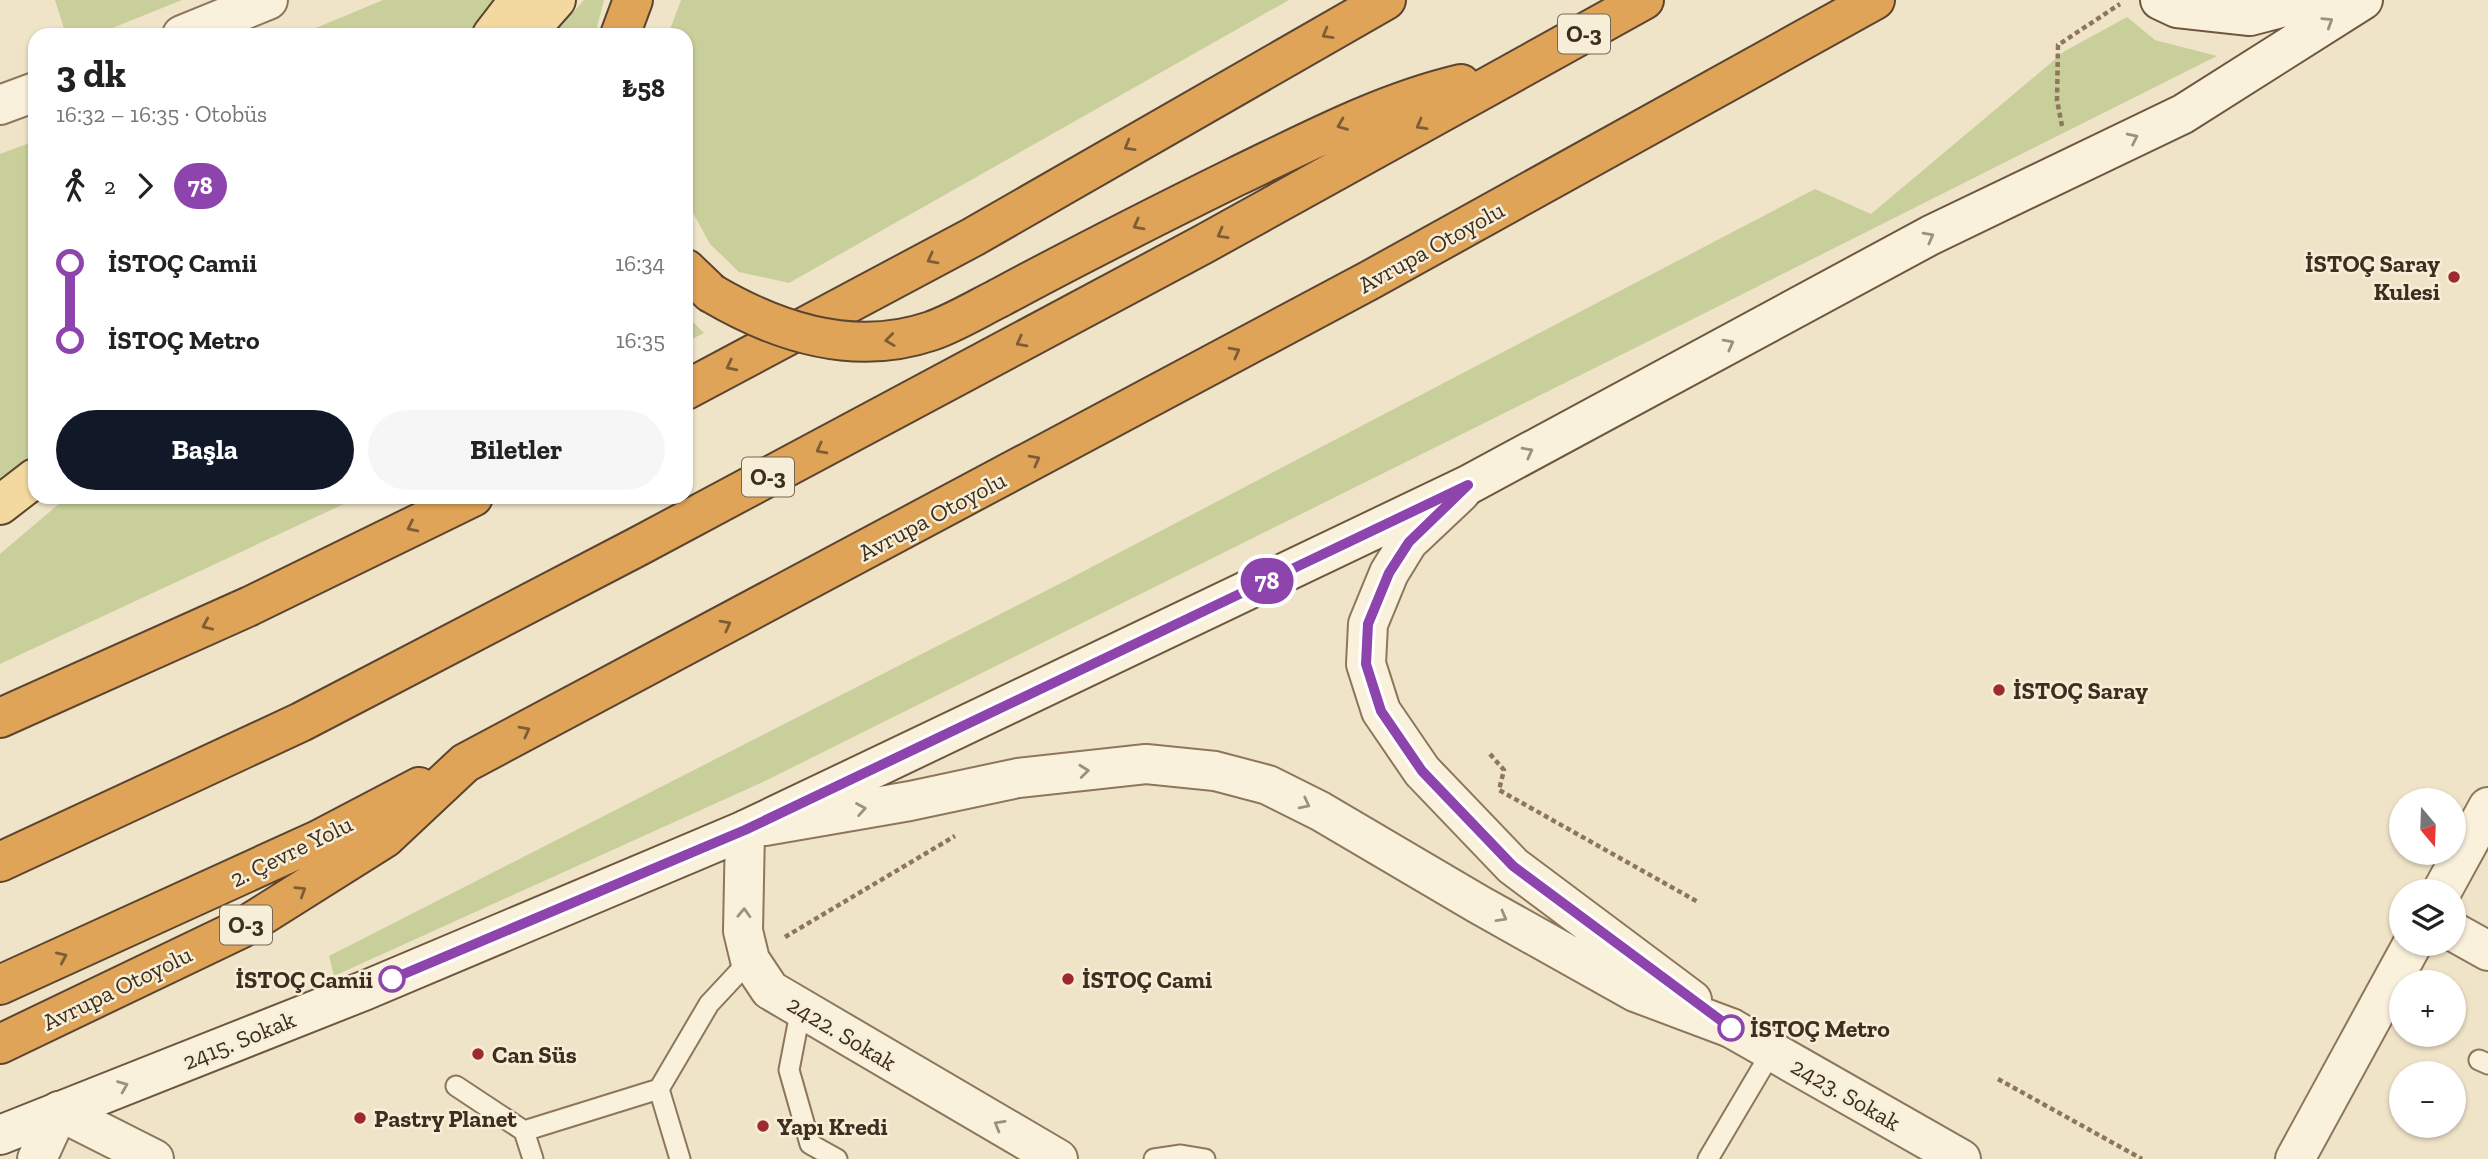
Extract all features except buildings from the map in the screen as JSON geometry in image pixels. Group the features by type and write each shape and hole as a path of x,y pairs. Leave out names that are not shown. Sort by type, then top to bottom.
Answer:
{"highway":[{"path":"623,28 633,0"},
{"path":"693,386 973,237 1386,0"},
{"name":"O-3","path":"0,862 301,722 601,566 1202,245 1644,0"},
{"name":"Avrupa Otoyolu","path":"0,1044 242,928 384,838 465,763 1358,287 1875,0"},
{"path":"699,281 745,313 820,338 866,342 895,340 932,331 1149,218 1335,128 1440,89 1524,68"},
{"path":"0,718 250,606 460,504"},
{"name":"2. Çevre Yolu","path":"0,985 318,840 465,763"}],"main road":[{"path":"497,28 519,0"},
{"path":"531,28 556,0"},
{"path":"0,505 28,483"}],"street":[{"path":"199,28 268,0"},
{"path":"2160,0 2177,8 2250,16 2311,0"},
{"path":"1731,1028 1513,866 1422,771 1381,711 1366,664 1368,624 1389,573 1409,542 1468,485 1931,235 2182,114 2363,0"},
{"path":"0,105 28,95"},
{"name":"2415. Sokak","path":"0,1136 366,990 745,830 1468,485"},
{"path":"745,830 910,801 1017,778 1146,764 1215,771 1268,785 1320,811 1478,904 1636,992 1731,1028"},
{"path":"2449,879 2488,807"},
{"name":"2422. Sokak","path":"745,830 743,931 750,960 770,990 1058,1159"},
{"path":"2466,939 2488,951"},
{"path":"2295,1159 2406,956"},
{"name":"2423. Sokak","path":"1731,1028 1961,1159"},
{"path":"37,1159 59,1111 154,1159"}],"lane":[{"path":"524,1131 659,1089 709,1004 750,960"},
{"path":"802,1009 789,1070 810,1144 837,1159"},
{"path":"1708,1159 1772,1051"},
{"path":"456,1086 524,1131 533,1159"},
{"path":"659,1089 680,1159"},
{"path":"1154,1159 1181,1156 1205,1159"}],"path":[{"path":"2071,167 2057,100 2058,45 2127,0"},
{"path":"1490,754 1504,770 1499,790 1698,902"},
{"path":"787,936 965,830"},
{"path":"1998,1079 2141,1159"}],"green space":[{"path":"55,0 182,0 112,28 64,28"},
{"path":"383,0 500,0 474,28 316,28"},
{"path":"584,0 604,0 597,28 559,28"},
{"path":"681,0 1289,0 789,283 739,272 710,244 693,213 693,28 671,28"},
{"path":"2127,17 2155,40 2217,56 765,781 334,976 329,956 1063,582 1815,189 1871,214 2065,51"},
{"path":"28,144 28,468 0,486 0,154"},
{"path":"693,322 704,333 693,338"},
{"path":"59,504 344,504 0,664 0,554"}],"bus line":[{"name":"78","path":"392,979 745,830 1468,485 1409,542 1389,573 1368,624 1366,664 1381,711 1422,771 1513,866 1731,1028"}],"place":[{"name":"İSTOÇ Saray Kulesi","path":"2454,277"},
{"name":"İSTOÇ Saray","path":"1999,690"},
{"name":"İSTOÇ Camii","path":"392,979"},
{"name":"İSTOÇ Cami","path":"1068,979"},
{"name":"İSTOÇ Metro","path":"1731,1028"},
{"name":"Can Süs","path":"478,1054"},
{"name":"Pastry Planet","path":"360,1118"},
{"name":"Yapı Kredi","path":"763,1126"}]}
